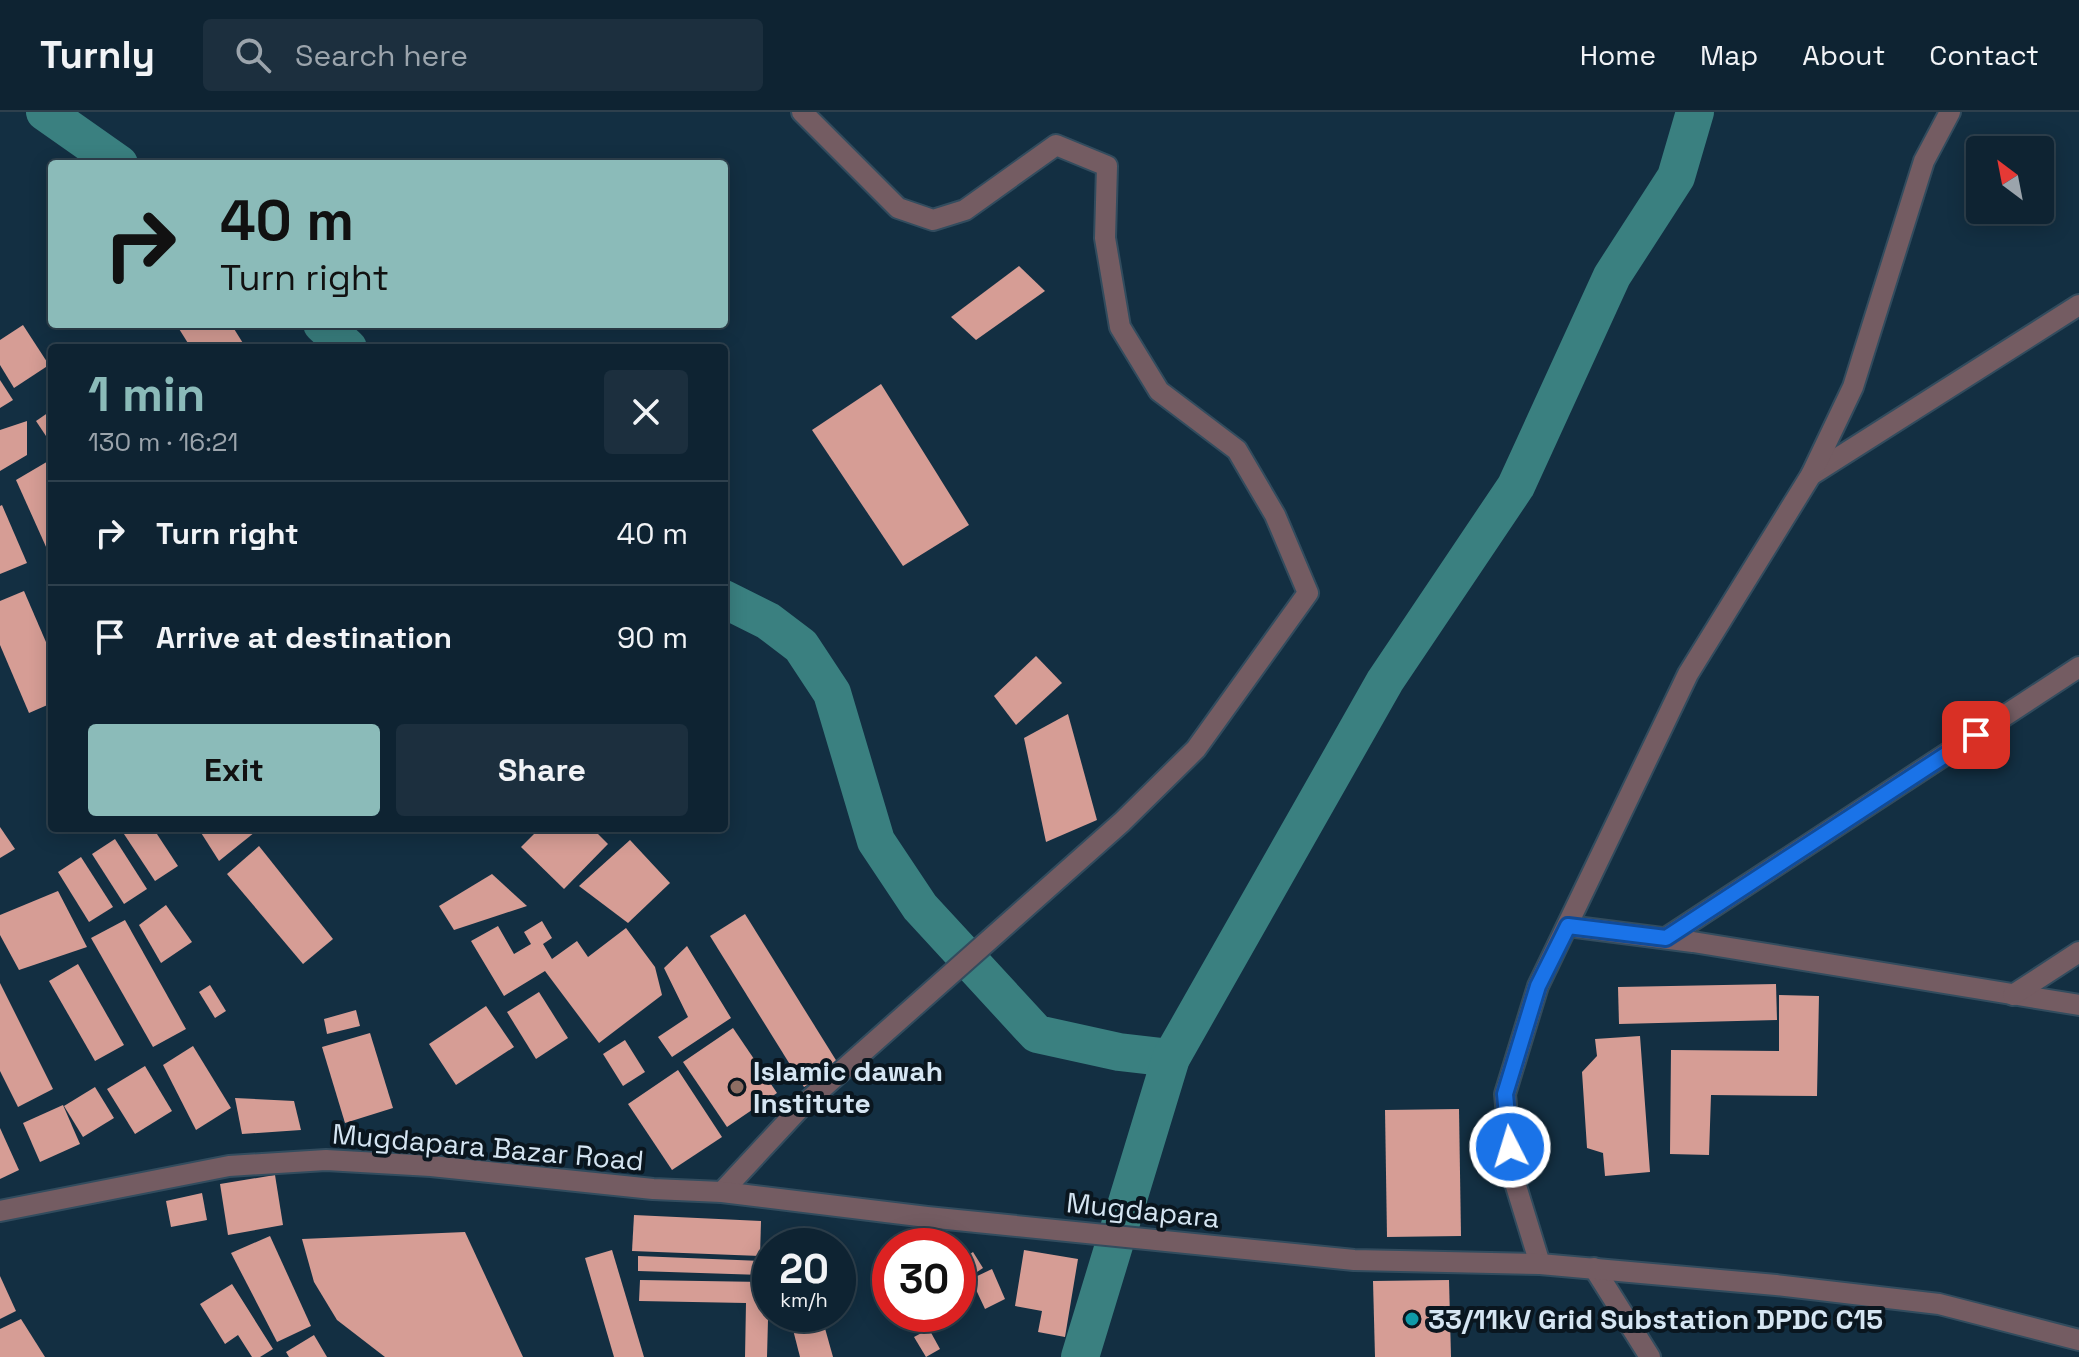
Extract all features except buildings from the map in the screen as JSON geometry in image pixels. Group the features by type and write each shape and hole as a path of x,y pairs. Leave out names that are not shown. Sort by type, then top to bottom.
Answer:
{"street":[{"path":"722,1192 800,1108 1122,822 1196,749 1308,593 1275,515 1237,450 1159,391 1120,327 1105,238 1107,166 1056,145 965,210 933,220 898,208 802,112"},
{"path":"1540,1264 1512,1173 1505,1094 1538,986 1688,674 1811,475 1853,387 1924,161 1950,112"},
{"path":"1811,475 2079,305"},
{"path":"1666,938 2079,667"},
{"path":"1568,926 1666,938 2079,1005"},
{"path":"2013,995 2079,952"},
{"name":"Mugdapara Bazar Road","path":"0,1211 229,1166 326,1160 431,1166 653,1189 722,1192 927,1217"},
{"name":"Mugdapara","path":"927,1217 1354,1260 1540,1264 1776,1285 1939,1304 2079,1340"},
{"path":"1594,1268 1650,1357"}],"waterway":[{"path":"45,112 113,160"},
{"path":"1080,1357 1171,1058 1385,681 1516,486 1612,276 1676,177 1695,112"},
{"path":"326,328 344,344"},
{"path":"728,601 768,621 801,646 832,693 876,841 920,907 1037,1034 1119,1052 1171,1058"}],"place":[{"name":"Islamic dawah Institute","path":"737,1087"},
{"name":"33/11kV Grid Substation DPDC C15","path":"1412,1319"}],"route":[{"path":"1510,1147 1505,1094 1538,986 1568,926 1666,938 1976,735"}]}
